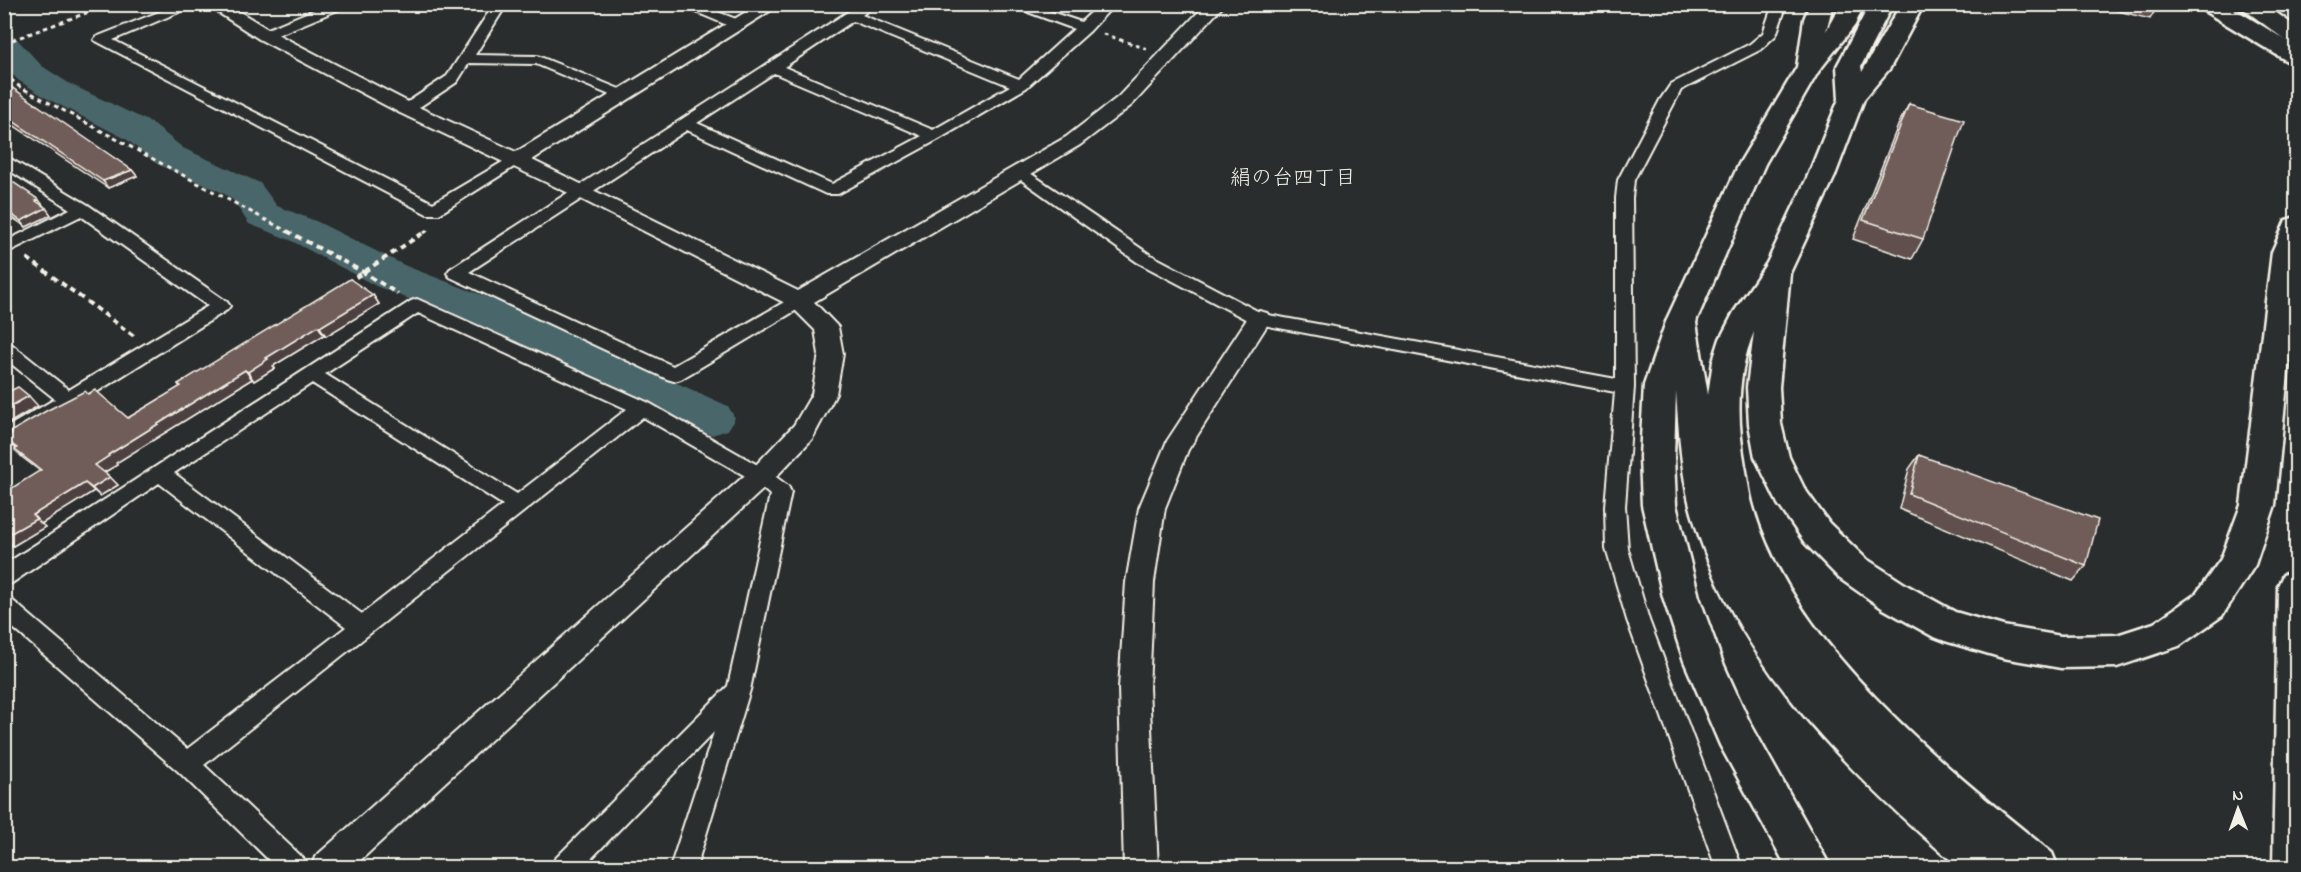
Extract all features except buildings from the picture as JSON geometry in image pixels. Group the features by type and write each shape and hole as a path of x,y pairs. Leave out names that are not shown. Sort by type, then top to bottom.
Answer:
{"highway":[{"path":"1807,70 1816,19 1822,4"},
{"path":"1810,867 1729,722 1703,661 1681,597 1659,505 1657,457 1660,385 1682,320 1752,164 1807,70 1843,25 1852,4"},
{"path":"1852,99 1849,66 1882,4"},
{"path":"1913,4 1878,69 1852,99 1817,185 1776,273 1747,314 1732,349 1726,380 1723,420 1725,454 1732,493 1745,534 1785,613 1839,684 1879,728 1924,773 2037,867"},
{"path":"2209,4 2296,56"},
{"path":"2248,4 2296,37"},
{"path":"2273,4 2296,20"},
{"path":"1776,273 1763,387 1765,424 1772,457 1790,495 1816,533 1852,568 1895,597 1946,625 2003,642 2050,650 2117,651 2166,635 2209,605 2237,565 2258,505 2286,252 2296,226"},
{"path":"1682,320 1692,392 1698,466 1709,515 1721,548 1756,618 1798,679 1851,739 1892,780 1993,867"},
{"path":"2295,867 2296,586"}],"street":[{"path":"192,4 100,39 433,210 772,4"},
{"path":"214,4 265,35 407,109 582,191 799,301 826,327 831,354 824,394 803,432 761,476 327,867"},
{"path":"265,35 327,9 346,4"},
{"path":"407,109 452,79 501,4"},
{"path":"683,4 739,25"},
{"path":"870,4 456,273 674,374 1021,174 1073,141 1125,101 1216,4"},
{"path":"1012,4 1085,28"},
{"path":"685,123 832,190 934,136 1021,85 1109,4"},
{"path":"1729,867 1638,620 1617,549 1614,506 1625,387 1624,198 1626,180 1676,87 1755,47 1769,35 1780,4"},
{"path":"852,16 1021,85"},
{"path":"465,59 538,60 622,94"},
{"path":"772,67 934,136"},
{"path":"4,160 82,209 221,306 4,439"},
{"path":"1021,174 1143,258 1259,319 1625,387"},
{"path":"8,248 82,209"},
{"path":"4,577 159,472 417,305 642,408 761,476 781,492 739,690 683,867"},
{"path":"1141,867 1134,688 1140,582 1152,508 1176,448 1259,319"},
{"path":"4,348 69,399"},
{"path":"312,374 517,504"},
{"path":"187,764 642,408"},
{"path":"159,472 362,627"},
{"path":"4,606 187,764 295,867"},
{"path":"564,867 739,690"}],"path":[{"path":"4,43 111,4"},
{"path":"1085,28 1169,56"},
{"path":"4,74 20,87 363,272 417,305"},
{"path":"12,91 20,87"},
{"path":"338,289 441,222"},
{"path":"8,248 152,349"}],"waterway":[{"path":"4,45 30,73 58,91 139,131 170,156 246,191 263,215 304,231 391,276 537,333 621,376 712,418"}],"district":[{"name":"絹の台四丁目","path":"1293,179"}]}
